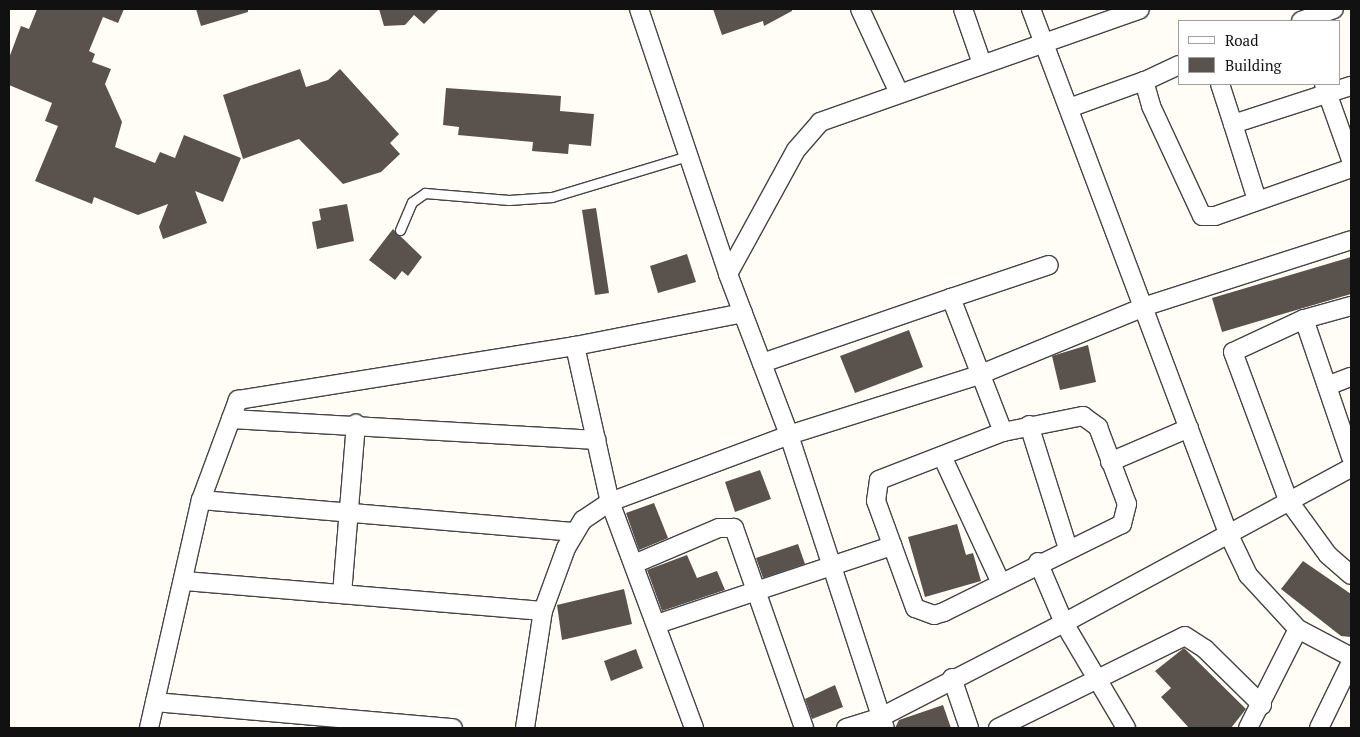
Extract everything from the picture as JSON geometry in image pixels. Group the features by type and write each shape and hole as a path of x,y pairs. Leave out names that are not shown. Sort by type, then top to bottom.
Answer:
{"street":[{"path":"639,9 691,155 728,274 790,435 883,722"},
{"path":"860,9 898,91"},
{"path":"962,9 982,64"},
{"path":"1032,9 1068,108 1146,306 1228,533 1248,575 1298,629 1351,657"},
{"path":"728,274 807,134 831,117 898,91 1140,9"},
{"path":"1305,20 1334,9"},
{"path":"1068,108 1144,81 1178,65"},
{"path":"1144,81 1151,106 1202,216 1211,217 1351,168"},
{"path":"1220,85 1257,200"},
{"path":"1233,124 1326,88 1351,86"},
{"path":"1326,88 1351,160"},
{"path":"525,728 543,611 573,532 610,502 790,435 980,375 1146,306 1351,240"},
{"path":"762,363 1049,265"},
{"path":"951,298 1003,432"},
{"path":"1351,306 1304,319 1233,352 1288,500 1328,556 1351,575"},
{"path":"149,728 185,581 201,500 238,400 576,346 743,313"},
{"path":"1304,319 1351,457"},
{"path":"576,346 610,502 657,624 694,728"},
{"path":"1327,386 1351,377"},
{"path":"1083,416 1098,427 1127,504 1122,524 1038,562 944,612 925,613 915,608 876,501 876,484 1003,432 1029,425 1083,416"},
{"path":"231,419 356,424 596,440"},
{"path":"342,594 356,424"},
{"path":"1029,425 1068,549"},
{"path":"1110,462 1189,428"},
{"path":"942,456 1000,581"},
{"path":"846,728 883,722 952,678 1064,624 1288,500 1351,468"},
{"path":"201,500 573,532"},
{"path":"634,564 730,526 737,533 804,728"},
{"path":"657,624 831,564 892,546"},
{"path":"1038,562 1064,624 1094,680 1126,728"},
{"path":"185,581 543,611"},
{"path":"1248,728 1262,705 1298,629"},
{"path":"998,728 1185,636 1205,649 1262,705"},
{"path":"1319,728 1351,662"},
{"path":"952,678 969,728"},
{"path":"155,702 453,728"}],"lane":[{"path":"400,230 412,202 425,193 509,200 552,197 691,155"}],"building":[{"path":"37,9 124,9 118,23 103,17 89,51 95,54 92,62 111,69 105,84 122,122 115,147 155,163 160,152 175,158 184,135 241,158 223,202 195,191 207,223 163,239 159,227 168,204 138,215 94,197 92,204 35,181 58,126 45,121 52,103 9,85 9,58 21,26 29,29"},
{"path":"196,9 248,9 248,12 201,26"},
{"path":"379,9 439,9 424,24 414,15 405,25 384,26"},
{"path":"713,9 792,9 792,11 764,26 763,21 722,35"},
{"path":"300,69 306,87 328,80 340,69 399,134 390,143 400,154 381,172 343,184 299,139 243,159 223,95"},
{"path":"446,88 561,96 560,111 594,114 591,146 569,144 568,154 532,151 533,142 458,135 459,127 443,125"},
{"path":"347,204 354,241 317,249 312,222 321,220 319,209"},
{"path":"596,208 609,293 595,295 582,210"},
{"path":"393,229 422,257 408,276 402,271 395,280 369,260"},
{"path":"687,254 696,282 658,293 650,266"},
{"path":"1351,257 1351,294 1222,332 1212,298"},
{"path":"909,330 923,367 855,393 840,356"},
{"path":"1088,345 1096,382 1060,390 1052,356"},
{"path":"760,470 771,499 735,512 725,482"},
{"path":"654,503 668,538 639,550 626,513"},
{"path":"957,524 966,555 973,553 981,581 925,597 908,537"},
{"path":"798,544 805,564 763,578 756,558"},
{"path":"687,555 697,578 717,571 725,590 662,611 647,570"},
{"path":"1303,561 1351,594 1351,637 1341,636 1281,589"},
{"path":"624,589 632,624 562,640 557,605"},
{"path":"1184,648 1246,709 1231,728 1189,728 1161,697 1171,688 1155,671"},
{"path":"636,649 643,668 611,681 604,661"},
{"path":"835,685 843,707 812,719 805,699"},
{"path":"943,705 951,728 895,728 899,720"}]}
